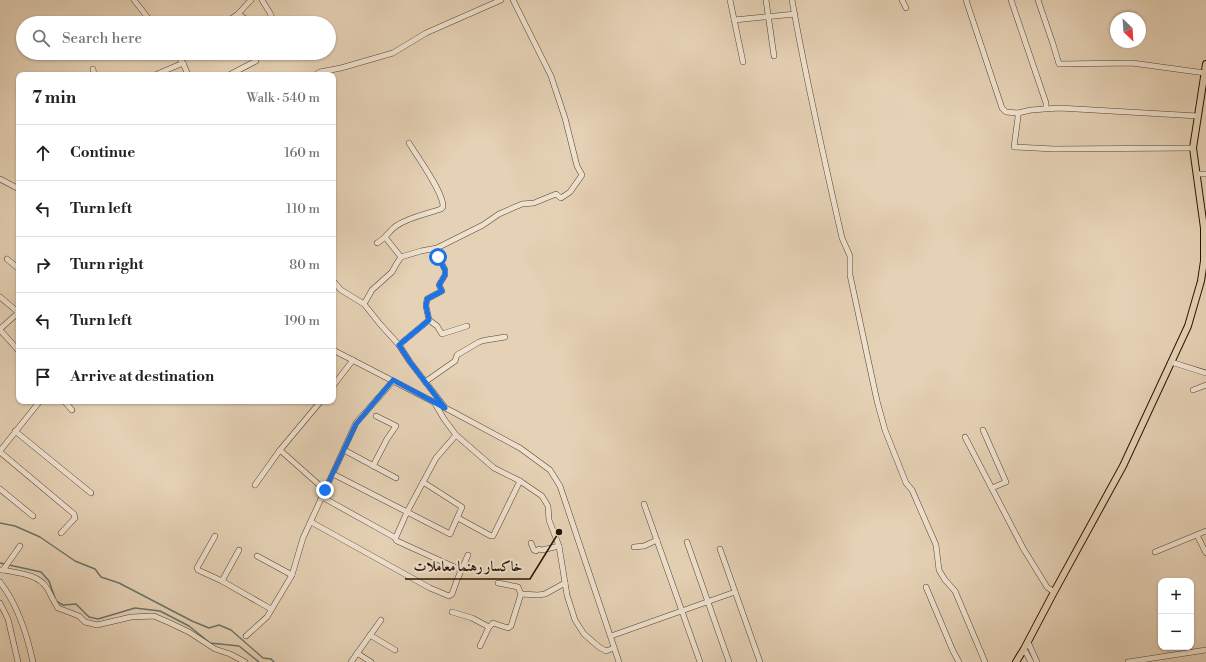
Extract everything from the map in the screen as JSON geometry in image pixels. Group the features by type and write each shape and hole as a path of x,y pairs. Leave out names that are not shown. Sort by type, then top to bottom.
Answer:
{"main road":[{"path":"1016,662 1124,466 1188,326 1201,280 1204,261 1204,228 1193,148 1206,64"}],"street":[{"path":"134,0 147,16"},
{"path":"235,16 251,0"},
{"path":"262,0 271,16"},
{"path":"320,72 341,68 393,53 426,33 502,0"},
{"path":"364,304 372,290 392,272 401,257 437,248 483,225 499,214 522,204 534,203 556,194 561,198 570,192 582,175 577,166 565,118 551,76 513,0"},
{"path":"730,0 743,62"},
{"path":"766,0 774,56"},
{"path":"792,0 809,90 842,238 850,256 850,275 868,365 885,430 906,483 912,490 936,545 939,570 945,580 955,591 985,662"},
{"path":"902,0 906,8"},
{"path":"966,0 1002,108 1006,112 1058,108 1198,116"},
{"path":"1010,0 1046,103 1046,108"},
{"path":"1038,0 1059,64 1132,63 1205,72"},
{"path":"734,20 795,14"},
{"path":"181,60 187,72"},
{"path":"235,72 256,61"},
{"path":"162,72 183,63"},
{"path":"1018,112 1014,148 1193,148"},
{"path":"377,242 385,237 396,226 443,207 439,192 409,143"},
{"path":"1197,174 1206,174"},
{"path":"0,179 16,187"},
{"path":"385,237 401,257"},
{"path":"437,248 438,257 445,270 445,275 439,285 442,291 427,299 426,306 429,320 437,326 442,334 467,326"},
{"path":"7,259 16,266"},
{"path":"336,284 341,290 364,304 399,345 445,408"},
{"path":"0,297 16,310"},
{"path":"16,315 0,329 16,348"},
{"path":"399,345 429,320"},
{"path":"425,382 455,361 457,355 468,348 480,342 505,337"},
{"path":"336,352 393,380 520,448 550,470 560,486 619,662"},
{"path":"336,382 353,360"},
{"path":"1171,362 1206,373"},
{"path":"246,636 267,617 292,575 303,538 356,424 393,380"},
{"path":"1193,390 1206,385"},
{"path":"433,401 444,420 456,434 494,468 520,481 542,496 548,506 549,520 559,546 567,595 575,620 584,634 599,647 606,651 614,648"},
{"path":"38,404 0,452 74,514 75,518 61,533"},
{"path":"67,404 72,410"},
{"path":"254,485 280,450 318,404"},
{"path":"373,466 387,439 396,426 376,416"},
{"path":"983,430 1006,482 992,488"},
{"path":"15,432 91,492"},
{"path":"394,538 436,458 456,434"},
{"path":"965,437 1023,548 1047,587 1054,592"},
{"path":"280,450 325,490"},
{"path":"344,450 396,478"},
{"path":"333,474 448,534 451,533 462,507 423,482"},
{"path":"458,518 493,536 520,481"},
{"path":"0,489 33,516"},
{"path":"322,497 394,538 397,542 461,570"},
{"path":"644,504 700,662"},
{"path":"311,522 430,588 449,596 452,594 468,555"},
{"path":"1155,552 1206,531"},
{"path":"1197,535 1206,553"},
{"path":"215,536 197,568 198,570 222,581 271,609"},
{"path":"634,547 644,546 656,540"},
{"path":"687,542 729,662"},
{"path":"531,543 534,550 542,550 559,546"},
{"path":"2,570 20,546"},
{"path":"720,549 760,662"},
{"path":"222,581 239,550"},
{"path":"257,556 292,575"},
{"path":"2,570 24,574 37,579 46,587 58,608 79,616 85,622 97,625 131,617 154,616 189,632 216,649 245,662"},
{"path":"0,582 20,616 31,650 33,662"},
{"path":"480,646 489,627 494,623 510,628 521,594 518,587 498,583"},
{"path":"521,594 545,594 565,584"},
{"path":"926,587 959,662"},
{"path":"611,636 735,592"},
{"path":"0,602 8,618 18,662"},
{"path":"452,612 472,618 489,627"},
{"path":"351,662 381,620"},
{"path":"370,635 395,650"},
{"path":"1028,642 1037,662"},
{"path":"1024,649 1031,662"},
{"path":"1128,662 1206,650"},
{"path":"357,653 371,662"}],"waterway":[{"path":"0,523 15,526 40,537 75,561 95,569 101,577 119,583 192,621 209,628 219,625 231,630 263,658 271,659 274,662"},
{"path":"0,563 41,572 49,581 55,598"},
{"path":"56,601 63,605 76,604 89,617 98,619 135,608 160,611 189,626 210,643 239,646 259,662"}],"place":[{"name":"خاکسار رهنما معاملات","path":"559,532"}],"route":[{"path":"325,490 356,424 393,380 445,408 399,345 429,320 426,306 427,299 442,291 439,285 445,275 445,270 438,257"}]}
